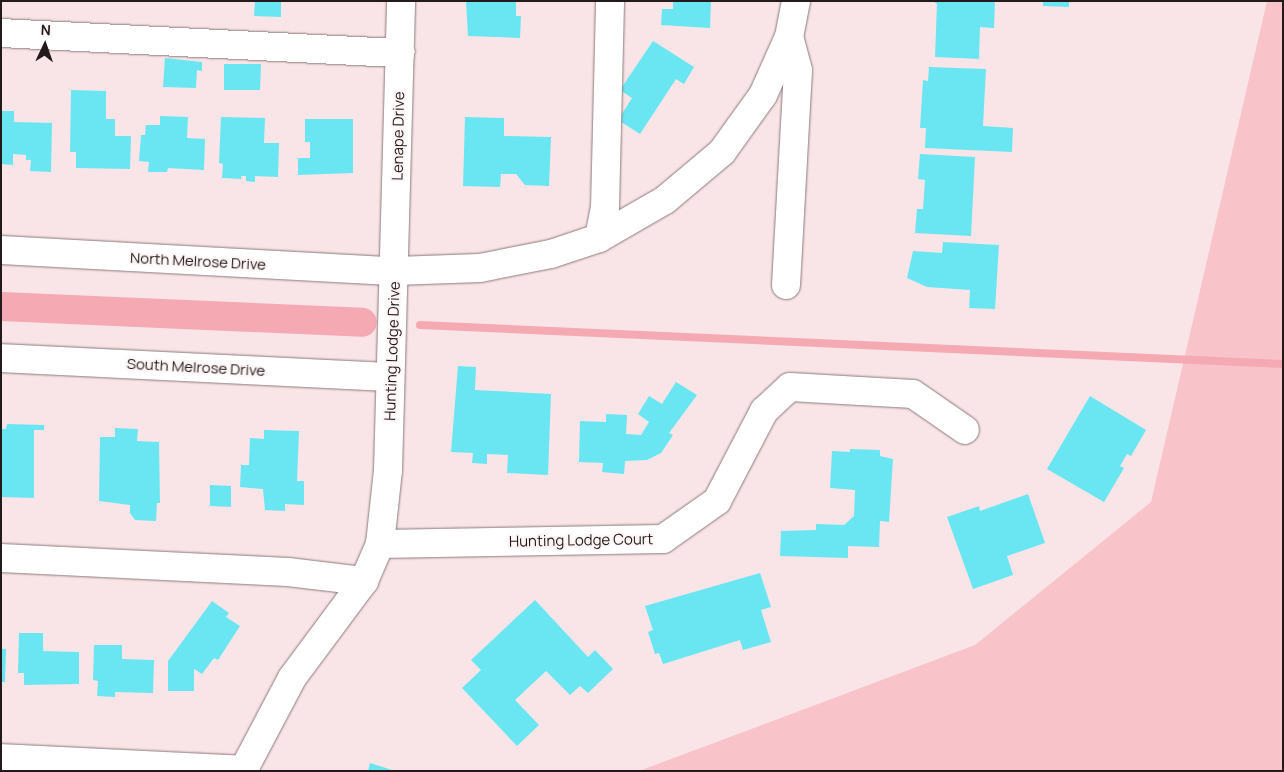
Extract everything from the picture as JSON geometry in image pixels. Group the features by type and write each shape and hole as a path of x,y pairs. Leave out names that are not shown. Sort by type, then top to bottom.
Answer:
{"street":[{"name":"Lenape Drive","path":"395,271 401,1"},
{"path":"598,238 605,208 610,1"},
{"name":"Hunting Lodge Drive","path":"243,770 292,678 364,581 380,544 388,470 395,271 480,268 552,254 598,238 665,200 722,152 763,95 789,37 796,1"},
{"path":"1,33 400,53"},
{"path":"786,285 798,70 789,37"},
{"name":"North Melrose Drive","path":"1,250 395,271"},
{"name":"South Melrose Drive","path":"1,358 390,377"},
{"name":"Hunting Lodge Court","path":"380,544 663,539 717,501 764,411 790,387 913,394 965,430"},
{"path":"1,558 288,572 364,581"},
{"path":"1,758 40,765 243,770"}],"shaded area":[{"path":"1267,1 1283,1 1283,771 639,771 975,645 1151,502"}],"building":[{"path":"255,1 281,1 281,17 254,16"},
{"path":"466,1 516,1 516,16 521,16 520,38 468,36"},
{"path":"673,1 711,1 710,28 661,25 662,9 673,9"},
{"path":"933,1 995,1 994,28 980,27 979,59 935,57 937,4"},
{"path":"1043,1 1069,1 1069,7 1043,6"},
{"path":"653,41 694,67 684,84 676,79 640,134 618,120 632,98 620,90"},
{"path":"165,58 202,62 202,71 197,70 196,88 163,87"},
{"path":"224,64 261,64 260,90 224,90"},
{"path":"929,67 986,69 983,126 1013,128 1012,152 925,148 926,128 920,128 923,80 928,81"},
{"path":"71,90 106,91 106,119 115,119 115,136 131,136 130,169 76,168 76,152 70,152"},
{"path":"1,111 14,111 14,122 52,123 51,172 30,171 31,160 26,160 26,155 13,154 13,165 1,164"},
{"path":"160,116 188,117 187,138 205,139 204,170 168,168 167,172 148,172 149,162 139,161 141,135 145,135 146,125 160,125"},
{"path":"221,117 265,118 264,143 279,143 278,177 255,176 255,182 246,181 246,176 241,176 241,179 222,178 223,164 219,163"},
{"path":"465,117 504,118 504,136 551,137 549,186 525,185 516,174 501,174 500,187 463,186"},
{"path":"305,119 353,119 353,173 298,175 298,158 310,158 310,142 305,142"},
{"path":"920,154 975,157 971,236 915,233 917,209 923,209 925,180 918,179"},
{"path":"943,242 999,245 995,309 969,308 970,290 927,287 907,278 913,251 942,253"},
{"path":"458,366 476,367 475,390 551,394 548,475 507,473 508,455 487,454 487,464 472,463 473,453 451,452"},
{"path":"676,382 697,395 669,433 673,435 661,453 647,460 625,461 624,474 602,472 603,463 579,462 580,421 606,422 606,414 627,415 626,434 641,435 649,422 638,414 649,396 662,404"},
{"path":"1090,396 1146,430 1131,456 1127,454 1120,466 1124,468 1104,502 1047,469"},
{"path":"7,424 44,425 44,430 34,430 34,498 1,497 1,429 6,429"},
{"path":"115,428 138,429 137,441 159,442 160,503 157,503 156,521 135,520 130,513 130,505 99,501 100,437 115,437"},
{"path":"264,430 299,431 297,481 304,481 304,505 285,504 285,511 265,510 263,489 240,487 241,465 249,465 250,438 264,439"},
{"path":"850,449 880,450 880,456 893,459 889,522 880,521 879,547 848,546 848,558 780,556 781,531 816,530 816,524 844,525 854,516 855,490 830,488 832,451 850,452"},
{"path":"210,485 231,486 231,507 210,506"},
{"path":"1028,494 1045,543 1007,556 1013,575 973,589 947,517 979,506 980,511"},
{"path":"760,573 771,607 761,610 771,642 743,650 740,640 663,664 659,653 655,654 648,632 653,630 645,606"},
{"path":"535,600 588,657 595,650 613,669 588,693 580,686 570,695 546,671 515,700 539,725 517,746 462,688 481,670 471,660"},
{"path":"212,601 229,613 226,617 240,626 218,660 214,658 202,674 194,669 194,691 168,691 168,661"},
{"path":"19,633 43,633 43,651 79,652 79,684 24,685 24,673 18,673"},
{"path":"94,645 122,645 122,659 154,660 153,693 115,692 115,697 97,696 98,681 93,680"},
{"path":"1,649 6,649 5,682 1,682"},
{"path":"370,763 392,770 392,771 368,771"}],"waterway":[{"path":"1,306 362,322"},
{"path":"420,325 1283,364"}]}
